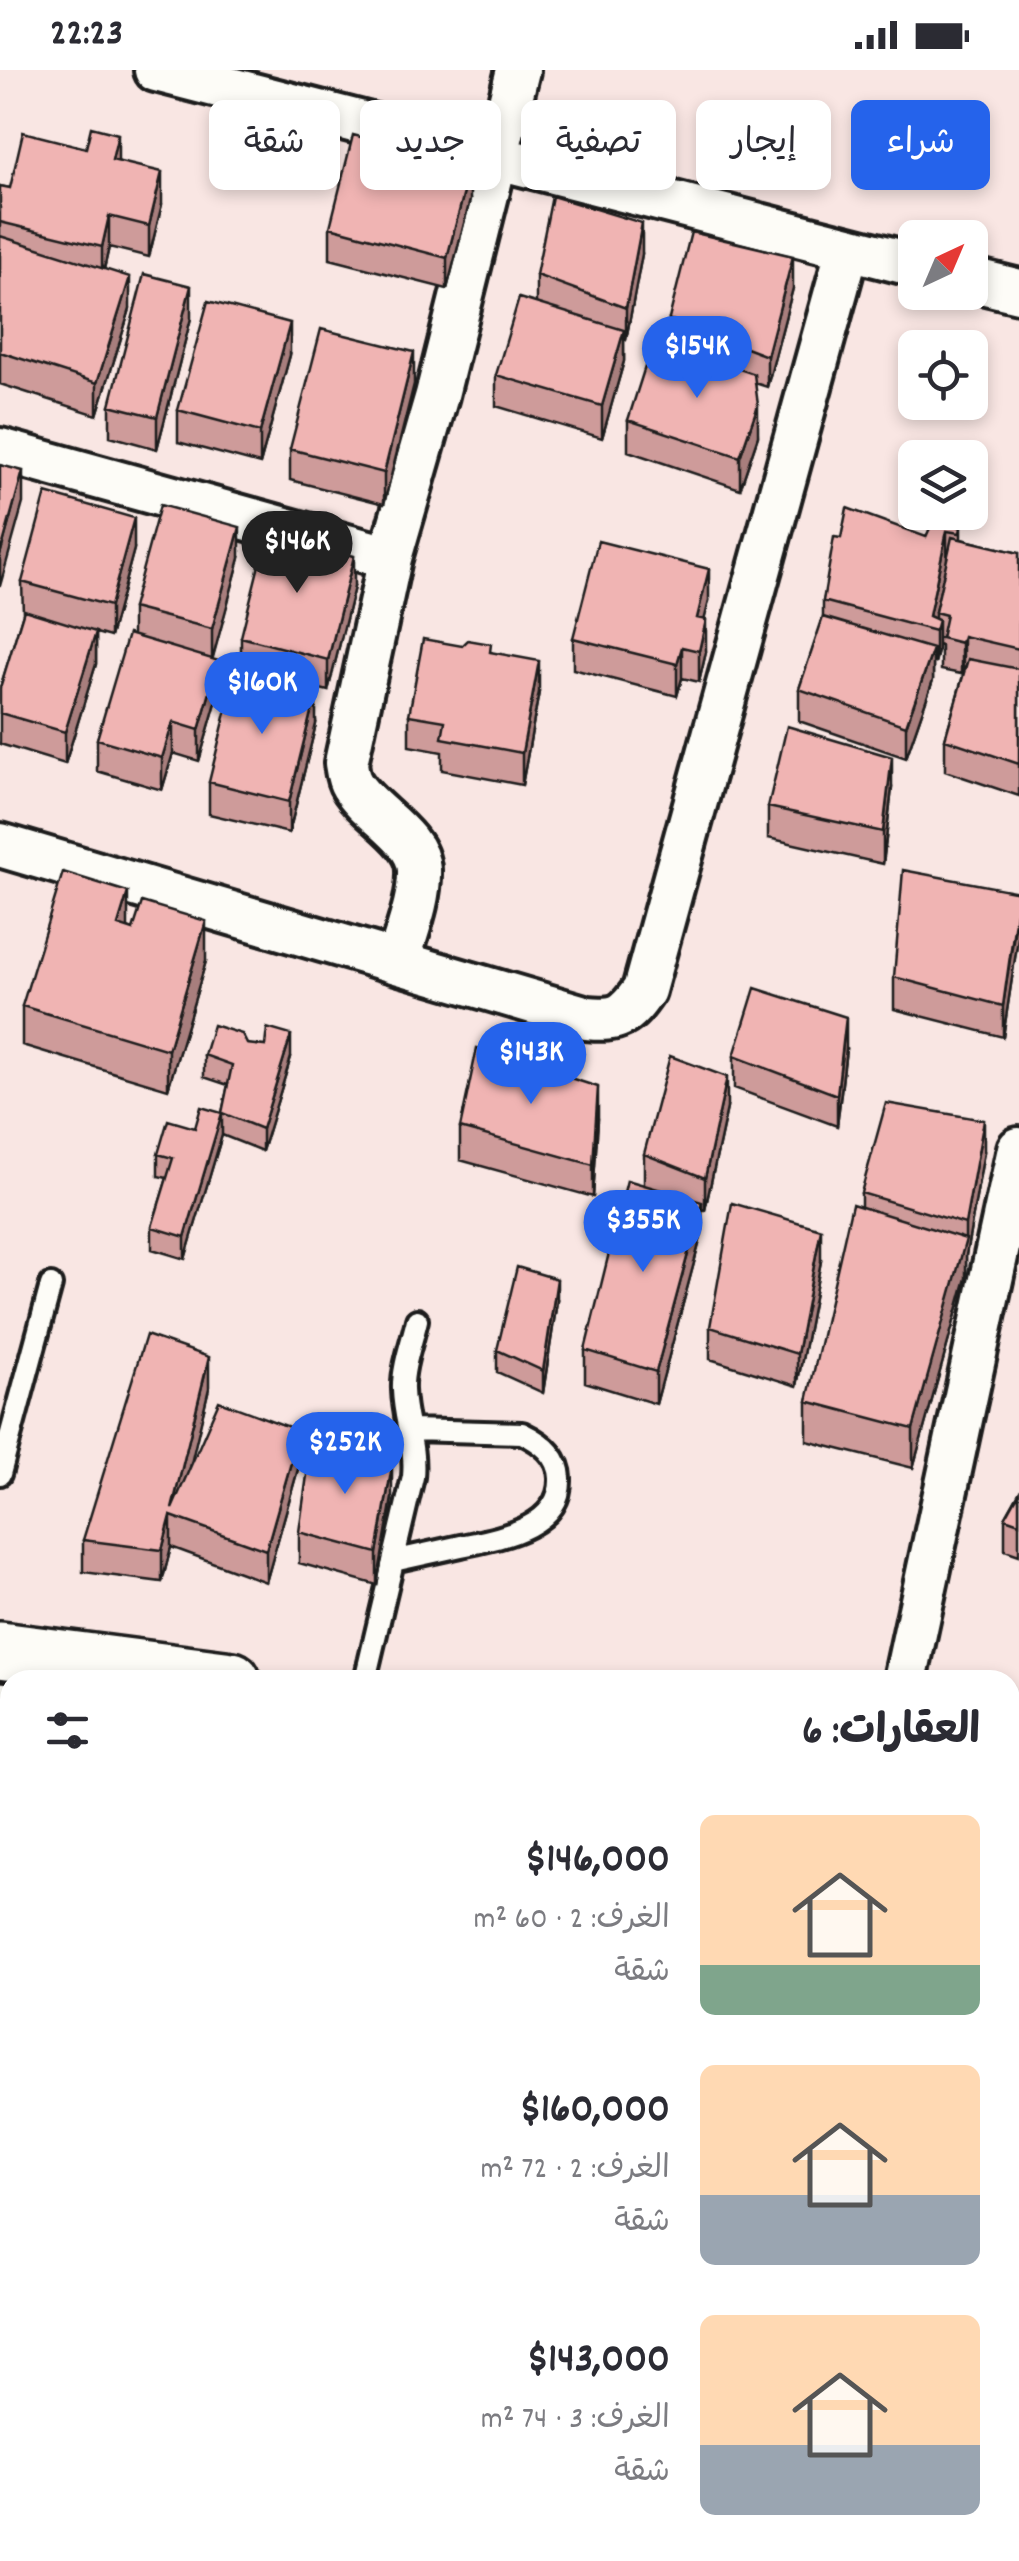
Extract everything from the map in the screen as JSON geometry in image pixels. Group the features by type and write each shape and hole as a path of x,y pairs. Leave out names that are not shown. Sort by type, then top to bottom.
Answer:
{"main road":[{"path":"0,1650 155,1670"}],"street":[{"path":"156,70 360,122"},
{"path":"501,137 518,70"},
{"path":"501,158 898,261"},
{"path":"398,962 417,893 420,866 408,842 350,783 346,763 390,558 437,395 488,190"},
{"path":"0,845 587,1018 610,1020 629,1011 644,990 848,248"},
{"path":"988,284 1019,292"},
{"path":"0,450 390,558"},
{"path":"906,1670 1019,1149"}],"lane":[{"path":"0,1474 50,1285"},
{"path":"367,1670 414,1478 414,1445 405,1415 402,1384 417,1320"},
{"path":"393,1561 520,1531 546,1513 560,1487 555,1459 535,1439 522,1434 410,1430"}],"building":[{"path":"91,127 118,134 112,160 162,172 149,226 109,216 102,247 0,222 0,186 10,188 23,132 86,148"},
{"path":"353,135 360,137 360,190 465,190 447,258 330,227"},
{"path":"552,196 642,223 626,308 536,275"},
{"path":"691,232 793,256 767,356 669,319"},
{"path":"0,236 130,277 97,383 0,352"},
{"path":"144,274 191,286 157,417 110,405"},
{"path":"519,298 624,330 602,406 496,375"},
{"path":"208,301 290,323 260,432 178,410"},
{"path":"321,329 414,352 384,473 290,449"},
{"path":"650,351 686,363 690,352 754,374 758,405 740,457 628,420"},
{"path":"0,465 23,471 0,555"},
{"path":"46,493 134,518 110,606 22,582"},
{"path":"160,505 240,527 212,629 132,608"},
{"path":"847,508 898,527 898,530 926,537 929,530 960,530 947,531 929,616 938,620 935,631 823,601 834,537 841,538"},
{"path":"267,533 354,556 328,660 241,637"},
{"path":"952,537 1019,553 1019,649 963,636 961,643 941,638 946,615 935,612"},
{"path":"598,541 709,569 697,618 706,620 699,651 682,647 677,664 573,638"},
{"path":"24,610 96,632 65,732 0,713 0,688"},
{"path":"823,617 933,649 906,726 799,689"},
{"path":"128,634 219,661 199,730 173,722 162,758 97,739"},
{"path":"423,639 462,646 468,640 491,644 490,652 539,661 522,753 442,738 445,721 409,715"},
{"path":"968,659 1019,669 1019,764 945,739"},
{"path":"236,672 316,692 289,802 209,782"},
{"path":"787,726 892,757 883,832 768,807"},
{"path":"903,870 1019,892 1003,1006 894,977"},
{"path":"63,872 128,892 118,925 133,930 142,902 206,921 168,1050 22,1006"},
{"path":"755,988 846,1017 837,1095 734,1056"},
{"path":"213,1025 242,1034 247,1044 265,1046 267,1028 291,1035 262,1129 222,1113 232,1065 204,1055"},
{"path":"477,1048 598,1087 593,1165 460,1128"},
{"path":"670,1056 727,1077 705,1178 644,1154"},
{"path":"886,1103 984,1120 965,1224 861,1193"},
{"path":"201,1107 222,1113 185,1237 152,1227 173,1158 158,1154 168,1120 195,1128"},
{"path":"627,1180 702,1202 656,1372 585,1350"},
{"path":"732,1203 821,1229 797,1354 710,1327"},
{"path":"852,1204 966,1239 913,1429 807,1401"},
{"path":"517,1267 557,1279 543,1371 497,1350"},
{"path":"146,1335 209,1357 172,1509 219,1401 300,1431 266,1550 171,1516 162,1550 83,1540"},
{"path":"312,1440 392,1466 377,1553 299,1532"},
{"path":"1019,1493 1019,1523 1005,1518"}]}
